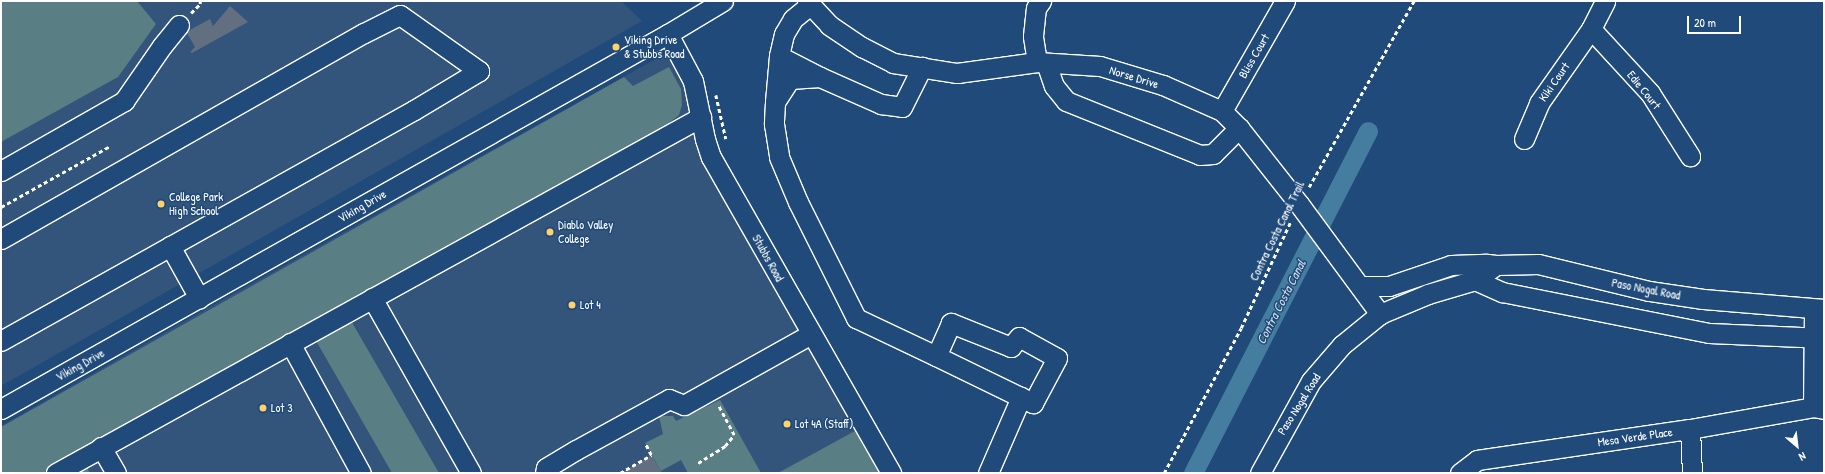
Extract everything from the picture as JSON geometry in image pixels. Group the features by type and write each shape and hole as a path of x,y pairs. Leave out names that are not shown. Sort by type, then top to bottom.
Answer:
{"street":[{"name":"Viking Drive","path":"1,409 668,34 723,1"},
{"path":"1041,1 1036,8 1033,36 1041,63 1054,86 1066,101 1200,155 1213,154 1239,128"},
{"name":"Bliss Court","path":"1222,111 1285,1"},
{"name":"Kiki Court","path":"1524,139 1539,103 1591,29 1605,1"},
{"path":"808,3 793,19 784,34 779,56 774,124 780,157 798,202 856,318 1033,403 1057,358 1019,337 1011,347 951,322 936,356"},
{"name":"Norse Drive","path":"808,3 829,25 862,47 893,63 957,73 1041,63 1100,66 1163,85 1222,111 1239,128 1303,209 1380,314"},
{"path":"1,239 364,32 400,16 440,42 479,71 414,110 1,341"},
{"path":"1,171 124,101 162,46 179,25"},
{"name":"Edie Court","path":"1591,29 1650,93 1690,156"},
{"name":"Stubbs Road","path":"668,34 693,81 705,138 711,157 891,473"},
{"path":"779,56 820,77 881,104 902,107 922,67"},
{"path":"775,102 790,79 820,77"},
{"path":"56,473 701,117"},
{"path":"170,246 200,298"},
{"path":"1360,286 1389,286 1451,264 1496,265"},
{"name":"Paso Nogal Road","path":"1260,473 1311,381 1342,345 1380,314 1428,294 1475,280 1496,265 1538,264 1649,292 1703,299 1819,309"},
{"path":"1475,280 1502,292 1709,333 1819,339"},
{"path":"372,298 471,473"},
{"path":"1819,309 1819,408"},
{"path":"546,473 546,468 669,399 684,405 811,334"},
{"path":"290,343 361,473"},
{"path":"988,473 1021,397"},
{"name":"Mesa Verde Place","path":"1460,473 1477,460 1690,429 1819,408"},
{"path":"1690,429 1692,473"},
{"path":"101,447 116,473"}],"path":[{"name":"Contra Costa Canal Trail","path":"1164,473 1414,1"},
{"path":"1,207 110,146"},
{"path":"698,462 724,446 734,435 716,401"},
{"path":"620,473 651,455 645,443"}],"shaded area":[{"name":"College Park High School","path":"1,1 621,1 642,21 1,386"},
{"name":"Diablo Valley College","path":"663,55 680,56 710,142 891,473 1,473 1,426 206,309"}],"green space":[{"path":"1,1 137,1 156,24 118,77 1,142"},
{"path":"669,67 681,89 682,105 679,115 657,132 346,312 439,473 392,473 311,332 82,459 90,473 1,473 1,427 624,77 633,86"},
{"path":"720,400 761,473 688,473 681,460 661,471 645,443 663,434 659,416 673,416 676,421"},
{"path":"864,426 891,473 778,473"}],"building":[{"path":"230,6 248,22 192,53 190,52 195,47 187,33 188,31 210,19 213,26"},
{"path":"652,455 662,473 621,473"}],"waterway":[{"name":"Contra Costa Canal","path":"1193,473 1368,131"}],"place":[{"name":"Viking Drive & Stubbs Road","path":"616,47"},
{"name":"College Park High School","path":"161,204"},
{"name":"Diablo Valley College","path":"550,232"},
{"name":"Lot 4","path":"572,305"},
{"name":"Lot 3","path":"263,408"},
{"name":"Lot 4A (Staff)","path":"787,424"}]}
